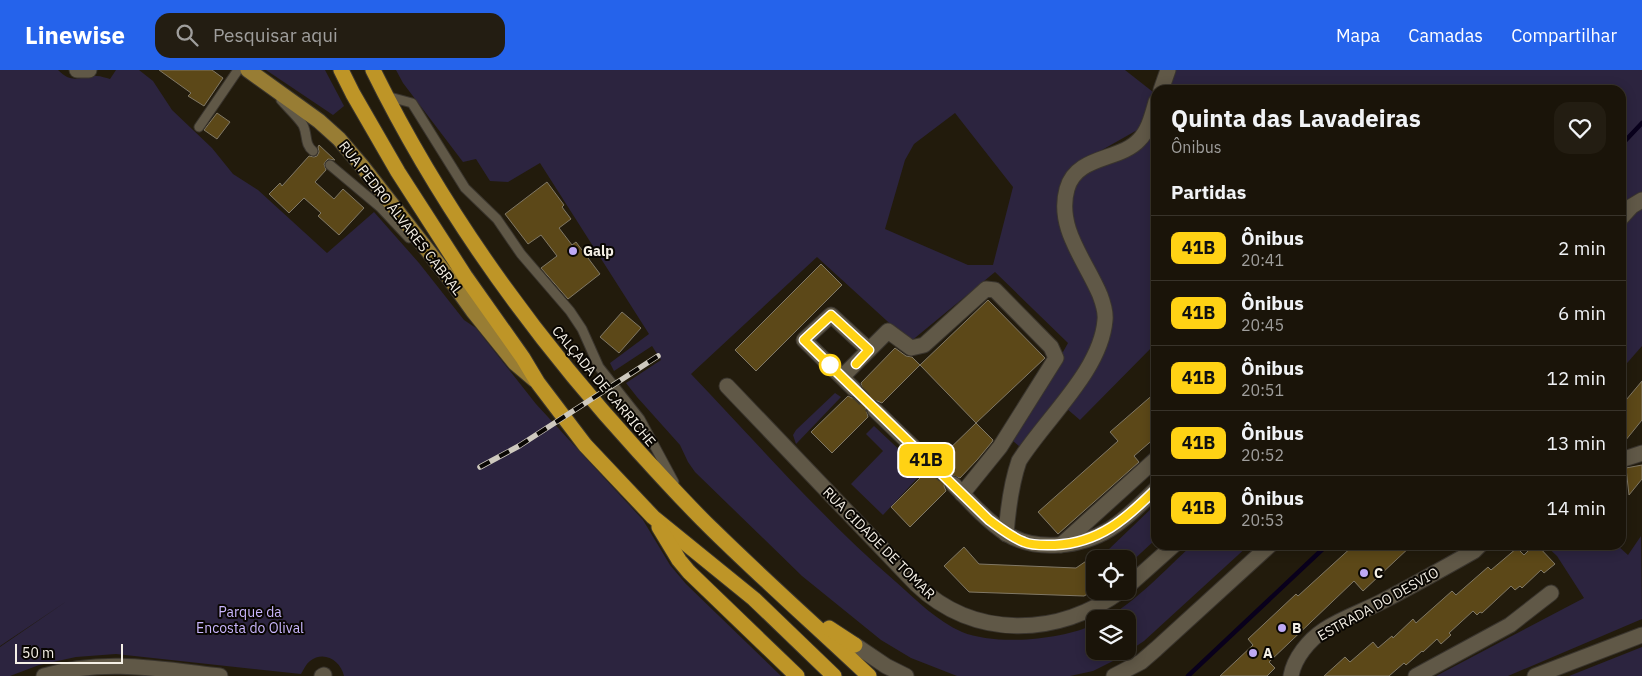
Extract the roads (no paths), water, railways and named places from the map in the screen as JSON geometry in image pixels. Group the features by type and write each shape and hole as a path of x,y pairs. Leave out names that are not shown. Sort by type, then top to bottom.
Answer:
{"highway":[{"path":"341,70 398,172 464,276 538,382 585,445 653,517 754,599 834,676"},
{"name":"CALÇADA DE CARRICHE","path":"373,70 448,204 510,295 598,406 687,504 869,676"},
{"path":"653,517 679,560 689,572 797,676"},
{"path":"764,578 817,621 855,645"}],"main road":[{"name":"RUA PEDRO ÁLVARES CABRAL","path":"248,70 319,121 339,139 362,166 472,311 515,363 538,382"}],"street":[{"path":"77,70 89,70"},
{"path":"1163,85 1168,70"},
{"path":"1006,534 1008,508 1019,461 1083,376 1094,356 1106,320 1103,302 1070,235 1065,218 1064,202 1067,187 1074,175 1084,166 1139,141 1147,130 1151,118"},
{"path":"1626,213 1642,200"},
{"path":"842,377 888,330 911,348 924,345 986,289 995,290 1051,347 1056,358 1000,447 958,489 1006,534 1026,543 1061,544 1081,541 1109,530 1133,512 1151,494"},
{"path":"854,389 804,340 831,315 869,350"},
{"name":"RUA CIDADE DE TOMAR","path":"727,386 916,584 946,608 973,620 993,624 1014,626 1040,625 1064,620 1087,612 1106,600"},
{"path":"875,410 932,466"},
{"path":"1626,458 1642,453"},
{"path":"1061,544 1151,463"},
{"path":"1136,579 1168,550"},
{"path":"1114,676 1141,662 1156,650 1265,550"},
{"name":"ESTRADA DO DESVIO","path":"1291,676 1292,669 1301,652 1324,630 1385,600 1475,550"},
{"path":"1416,676 1510,625 1551,593"},
{"path":"1535,676 1642,635"},
{"path":"855,645 886,666 906,676"},
{"path":"44,676 81,667 108,665 220,676"}],"lane":[{"path":"199,127 238,70"},
{"path":"262,79 302,124 308,146 313,151"},
{"path":"386,96 412,104 465,188 497,219 521,254 570,312 582,329 599,367 640,419 652,438 663,463 687,504"},
{"path":"330,165 380,207 438,274 452,283"},
{"path":"855,645 892,676"}],"waterway":[{"path":"1626,140 1642,123"},
{"path":"1188,676 1322,550"}],"tunnel":[{"path":"854,389 875,410"},
{"path":"933,466 953,484"}],"railway":[{"path":"480,467 519,446 658,356"}],"place":[{"name":"Galp","path":"573,251"},
{"name":"C","path":"1364,573"},
{"name":"B","path":"1282,628"},
{"name":"A","path":"1253,653"}],"park label":[{"name":"Parque da Encosta do Olival","path":"250,620"}]}
